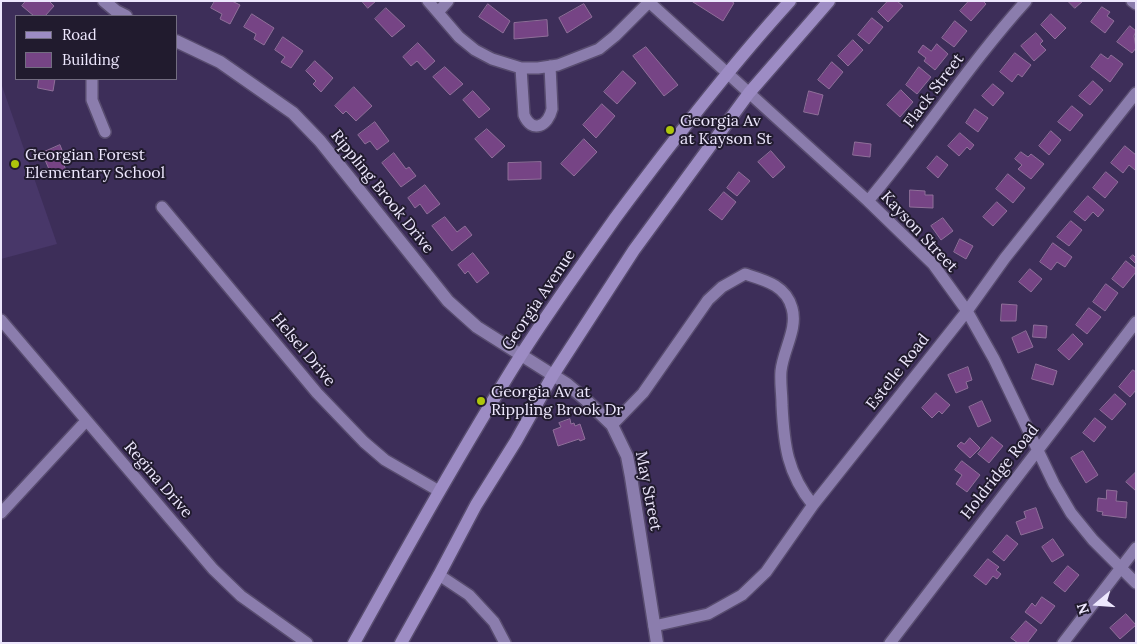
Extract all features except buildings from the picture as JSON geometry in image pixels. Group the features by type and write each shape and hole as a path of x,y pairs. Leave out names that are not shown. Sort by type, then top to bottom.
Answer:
{"main road":[{"name":"Georgia Avenue","path":"354,643 439,490 522,355 579,268 650,171 728,73 790,1"},
{"path":"400,643 439,575 476,504 516,441 553,375 634,250 749,93 829,1"}],"street":[{"path":"104,1 119,15"},
{"path":"428,1 459,37 474,50 492,59 521,68 558,65 599,49 649,2"},
{"path":"438,12 448,1"},
{"name":"Flack Street","path":"868,201 898,165 1001,29 1026,1"},
{"path":"1132,1 1136,4"},
{"name":"Kayson Street","path":"649,2 868,201 933,264 967,311 994,359 1054,484 1071,513 1093,540 1136,582"},
{"name":"Rippling Brook Drive","path":"178,42 220,62 293,113 320,141 448,301 476,327 553,375"},
{"path":"521,68 524,115 527,122 533,126 539,126 550,116 550,66"},
{"path":"92,80 92,100 105,132"},
{"name":"Estelle Road","path":"654,626 708,614 742,595 766,572 813,505 967,311 1005,258 1136,92"},
{"name":"Helsel Drive","path":"162,207 317,393 364,442 385,460 439,490"},
{"path":"612,425 642,393 708,300 722,287 745,274 770,282 784,293 792,308 793,325 781,371 784,441 791,470 813,505"},
{"name":"Regina Drive","path":"1,320 213,568 241,596 307,643"},
{"name":"Holdridge Road","path":"890,643 1136,322"},
{"name":"May Street","path":"553,375 586,400 612,425 627,456 657,643"},
{"path":"1,513 86,421"},
{"path":"1063,643 1136,548"},
{"path":"439,575 469,594 494,622 505,643"}],"shaded area":[{"name":"Georgian Forest Elementary School","path":"1,83 57,244 1,259"}],"place":[{"name":"Georgia Av at Kayson St","path":"670,130"},
{"name":"Georgian Forest Elementary School","path":"15,164"},
{"name":"Georgia Av at Rippling Brook Dr","path":"481,401"}]}
